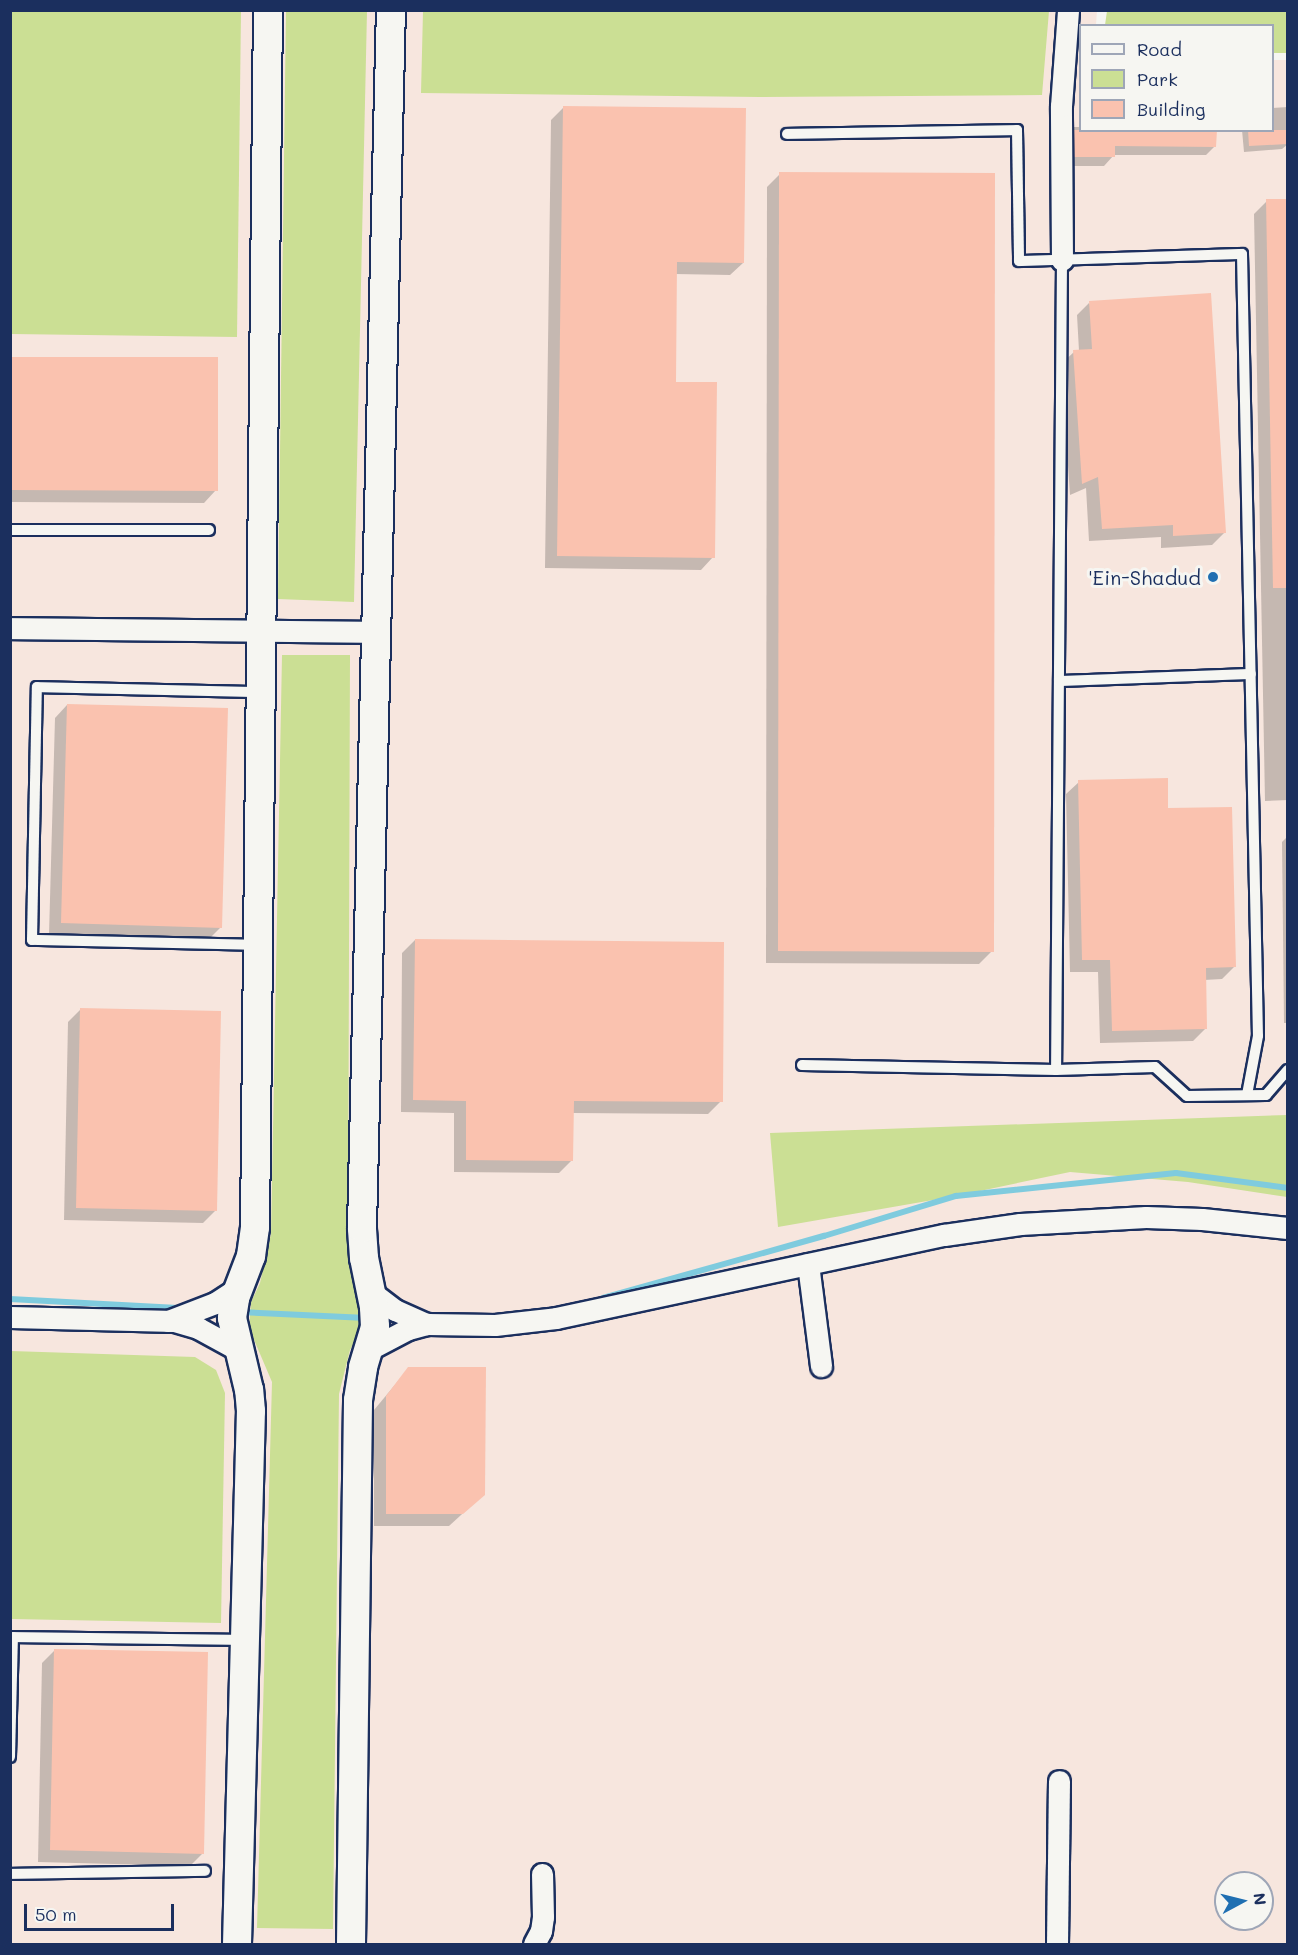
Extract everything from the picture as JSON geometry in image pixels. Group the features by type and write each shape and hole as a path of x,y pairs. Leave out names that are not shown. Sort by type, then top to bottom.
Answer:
{"street":[{"path":"237,1944 251,1411 249,1390 232,1318 235,1299 251,1256 255,1227 268,10"},
{"path":"351,1944 358,1400 363,1367 375,1328 362,1228 391,10"},
{"path":"1062,260 1061,106 1068,10"},
{"path":"10,627 376,632"},
{"path":"370,1349 408,1329 428,1324 495,1325 556,1318 944,1235 1020,1224 1146,1217 1202,1219 1287,1228"},
{"path":"808,1264 821,1366"},
{"path":"167,1321 215,1303 241,1286"},
{"path":"371,1292 395,1310 428,1324"},
{"path":"10,1317 167,1321 198,1328 240,1351"},
{"path":"1057,1944 1059,1781"},
{"path":"534,1944 541,1931 543,1917 542,1874"}],"lane":[{"path":"787,134 1017,130 1019,261 1242,254 1258,1036 1247,1095"},
{"path":"1056,1070 1062,260"},
{"path":"10,530 208,530"},
{"path":"1059,681 1251,674"},
{"path":"258,945 32,940 37,687 260,692"},
{"path":"802,1065 1056,1070 1155,1067 1187,1096 1266,1095 1287,1070"},
{"path":"10,1756 13,1637 245,1640"},
{"path":"10,1874 205,1871"}],"shaded area":[{"path":"11,11 1097,11 1096,24 1079,24 1079,132 1274,132 1274,60 1287,60 1287,1944 11,1944"}],"green space":[{"path":"11,10 241,11 237,337 11,334"},
{"path":"423,10 1049,11 1042,95 760,97 421,93"},
{"path":"286,11 367,11 354,602 278,599"},
{"path":"1107,11 1287,11 1287,53 1274,53 1274,24 1105,24"},
{"path":"282,655 350,655 348,1251 362,1305 359,1333 350,1350 339,1394 333,1929 257,1928 272,1382 249,1328 251,1302 260,1283 271,1234"},
{"path":"1287,1115 1287,1197 1188,1182 1070,1172 956,1196 778,1227 770,1133"},
{"path":"11,1351 195,1357 216,1370 225,1393 221,1623 11,1619"}],"building":[{"path":"563,106 746,108 744,263 677,262 676,382 717,382 715,558 557,556"},
{"path":"1074,130 1079,130 1079,132 1217,132 1216,147 1115,146 1115,157 1074,157"},
{"path":"1287,130 1287,144 1249,146 1248,132"},
{"path":"779,172 995,173 994,952 778,951"},
{"path":"1266,199 1287,199 1287,588 1273,588"},
{"path":"1211,293 1226,533 1173,536 1173,525 1102,529 1098,477 1082,484 1073,350 1092,349 1089,301"},
{"path":"11,357 218,357 218,491 10,490"},
{"path":"67,704 228,708 222,928 61,923"},
{"path":"1168,778 1168,808 1232,807 1236,967 1206,968 1207,1029 1112,1031 1110,960 1082,960 1078,780"},
{"path":"415,939 724,942 723,1102 574,1101 573,1161 466,1160 466,1101 413,1100"},
{"path":"80,1008 221,1011 217,1211 76,1208"},
{"path":"408,1367 486,1367 485,1495 463,1514 386,1514 386,1396"},
{"path":"54,1649 208,1652 204,1854 50,1850"}],"waterway":[{"path":"603,1298 956,1196 1176,1173 1288,1188"},
{"path":"10,1299 178,1308"},
{"path":"239,1312 367,1318"}],"place":[{"name":"'Ein-Shadud","path":"1213,577"}]}
